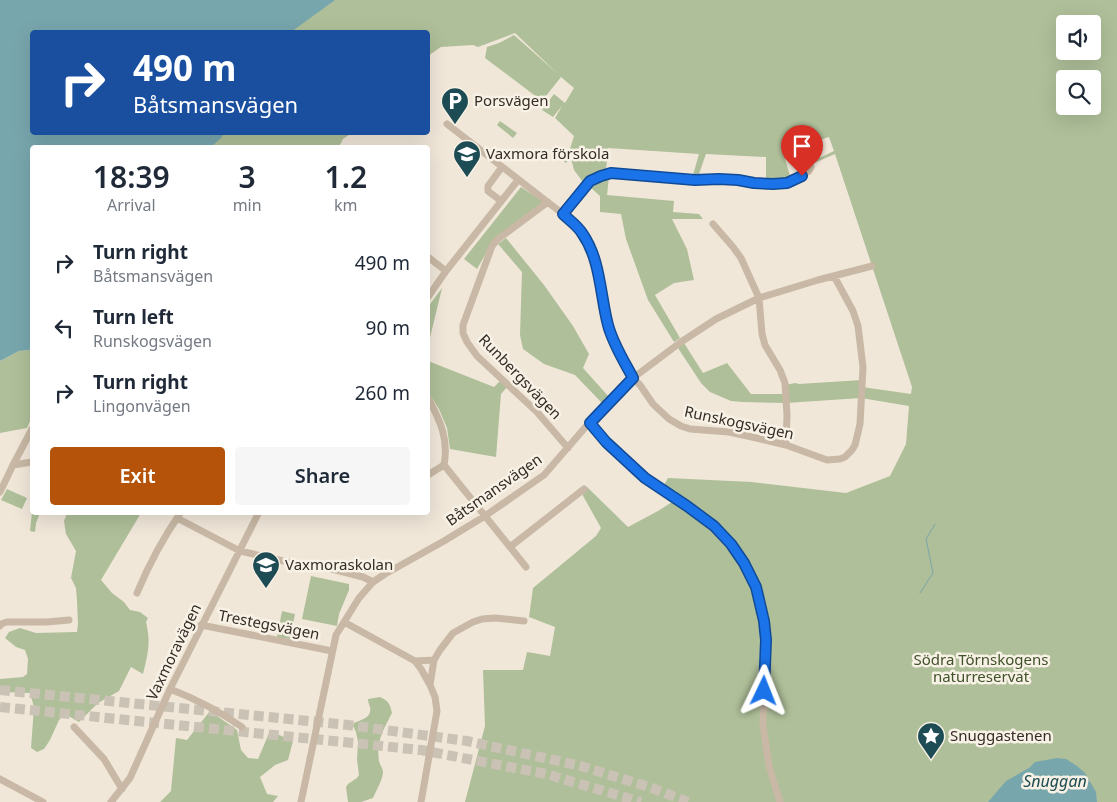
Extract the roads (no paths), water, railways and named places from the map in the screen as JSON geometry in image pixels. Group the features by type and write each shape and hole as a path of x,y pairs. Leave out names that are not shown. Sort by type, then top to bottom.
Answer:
{"street":[{"path":"430,294 518,180 448,124"},
{"path":"501,201 487,189 502,167"},
{"path":"563,214 590,181 611,173 695,180 738,180 773,184 787,183 802,176 811,167"},
{"name":"Runskogsvägen","path":"518,180 579,228 589,246 597,269 612,338 633,378 653,404 669,419 680,426 752,437 827,460 840,458 852,450 860,424 863,367 858,326 834,276"},
{"name":"Runbergsvägen","path":"548,202 498,239 492,246 463,325 463,333 476,356 537,412 568,448"},
{"path":"713,224 741,258 759,298 762,334 765,345 780,370 785,383 786,446"},
{"path":"430,259 446,271"},
{"name":"Båtsmansvägen","path":"301,802 336,635 358,598 372,582 485,516 544,475 633,378 681,342 716,319 759,298 872,266"},
{"path":"430,402 444,434 446,453 444,465 526,567"},
{"path":"590,423 606,442 645,478 714,526 731,544 748,570 756,587 764,621 766,640 763,726 769,766 780,802"},
{"path":"0,492 30,433"},
{"path":"13,465 30,462"},
{"path":"430,474 444,465"},
{"path":"510,547 584,488"},
{"path":"137,593 157,550 179,515 240,551 296,564 328,568 362,577 372,582"},
{"name":"Vaxmoravägen","path":"111,802 130,778 201,625 258,515"},
{"path":"430,685 434,660 453,633 473,622 495,618 524,622"},
{"path":"0,626 7,622 68,620"},
{"path":"344,622 415,661 430,685 435,697 437,711 420,802"},
{"name":"Trestegsvägen","path":"201,625 332,651"},
{"path":"415,661 434,660"},
{"path":"170,689 221,713 242,727"},
{"path":"74,727 104,759 122,789"},
{"path":"0,779 43,802"}],"water":[{"path":"0,0 335,0 294,30 30,30 30,135 223,135 213,145 30,145 30,349 19,351 0,361"},
{"name":"Snuggan","path":"1057,758 1066,759 1085,773 1096,792 1097,802 988,802 1006,781 1029,768 1035,762"}],"waterway":[{"path":"920,593 933,573 926,539 935,524"}],"tunnel":[{"path":"0,690 348,725 467,741 581,766 652,788 688,802"},
{"path":"0,707 421,750 546,774 641,802"}],"place":[{"name":"Porsvägen","path":"455,125"},
{"name":"Vaxmora förskola","path":"467,178"},
{"name":"Vaxmoraskolan","path":"266,589"},
{"name":"Snuggastenen","path":"931,760"}],"park label":[{"name":"Södra Törnskogens naturreservat","path":"981,668"}]}
